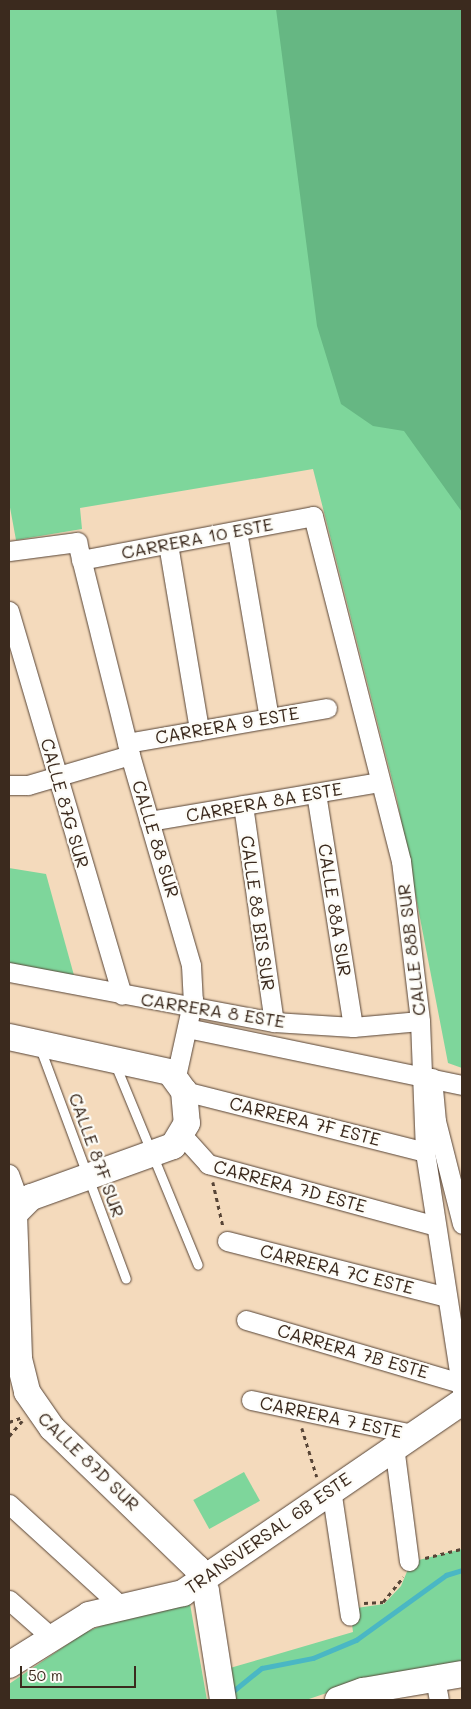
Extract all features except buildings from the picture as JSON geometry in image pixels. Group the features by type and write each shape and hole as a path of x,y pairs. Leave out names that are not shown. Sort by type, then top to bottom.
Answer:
{"street":[{"name":"CARRERA 10 ESTE","path":"9,551 79,551 168,544 313,516"},
{"name":"CALLE 88B SUR","path":"313,516 401,861 426,1074 462,1224"},
{"path":"237,531 269,718"},
{"path":"168,544 199,730"},
{"name":"CALLE 88 SUR","path":"79,551 129,749 149,821 188,945 192,1008 187,1028 180,1083 188,1113 183,1136"},
{"name":"CALLE 87G SUR","path":"9,611 122,995"},
{"name":"CARRERA 9 ESTE","path":"9,785 28,785 129,749 199,730 327,708"},
{"name":"CARRERA 8A ESTE","path":"149,821 380,782"},
{"name":"CALLE 88A SUR","path":"316,793 353,1027"},
{"name":"CALLE 88 BIS SUR","path":"243,805 274,1022"},
{"name":"CARRERA 8 ESTE","path":"9,972 122,995 274,1022 353,1027 420,1022"},
{"name":"CARRERA 8 ESTE","path":"187,1028 426,1074 462,1085"},
{"name":"CARRERA 7F ESTE","path":"9,1037 113,1059 180,1083 425,1152"},
{"name":"CALLE 88B SUR","path":"426,1074 425,1152 462,1392"},
{"path":"9,1174 15,1200 153,1156 183,1136"},
{"name":"CARRERA 7D ESTE","path":"183,1136 208,1164 436,1226"},
{"name":"CALLE 87D SUR","path":"15,1200 12,1225 19,1359 27,1404 190,1558 204,1581 221,1691"},
{"name":"CARRERA 7C ESTE","path":"227,1241 446,1297"},
{"name":"CARRERA 7B ESTE","path":"246,1320 462,1392"},
{"path":"9,1370 27,1404"},
{"name":"TRANSVERSAL 6B ESTE","path":"9,1665 50,1636 89,1615 172,1598 204,1581 326,1492 403,1440 462,1392"},
{"name":"CARRERA 7 ESTE","path":"251,1400 403,1440"},
{"path":"403,1440 409,1561"},
{"path":"326,1492 350,1616"},
{"path":"9,1504 123,1608"},
{"path":"9,1600 50,1636"},
{"path":"338,1700 363,1695 437,1689 462,1674"}],"lane":[{"name":"CALLE 87F SUR","path":"38,1043 126,1279"},
{"path":"113,1059 198,1264"}],"path":[{"path":"208,1164 227,1241"},
{"path":"9,1422 27,1404"},
{"path":"297,1412 326,1492"}],"green space":[{"path":"9,9 462,9 462,1068 448,1063 397,799 313,469 80,508 82,529 16,540 9,502"},
{"path":"276,9 462,9 462,512 404,431 373,426 341,404 317,326"},
{"path":"9,868 46,874 75,979 9,966"},
{"path":"244,1472 260,1501 209,1529 193,1500"},
{"path":"462,1549 462,1666 356,1683 306,1700 236,1700 230,1668 353,1632 350,1609 384,1604 401,1586 411,1562"},
{"path":"190,1604 207,1700 9,1700 9,1684 84,1633 112,1621"}],"waterway":[{"path":"232,1692 262,1668 313,1658 356,1640 446,1575 462,1570"}]}
